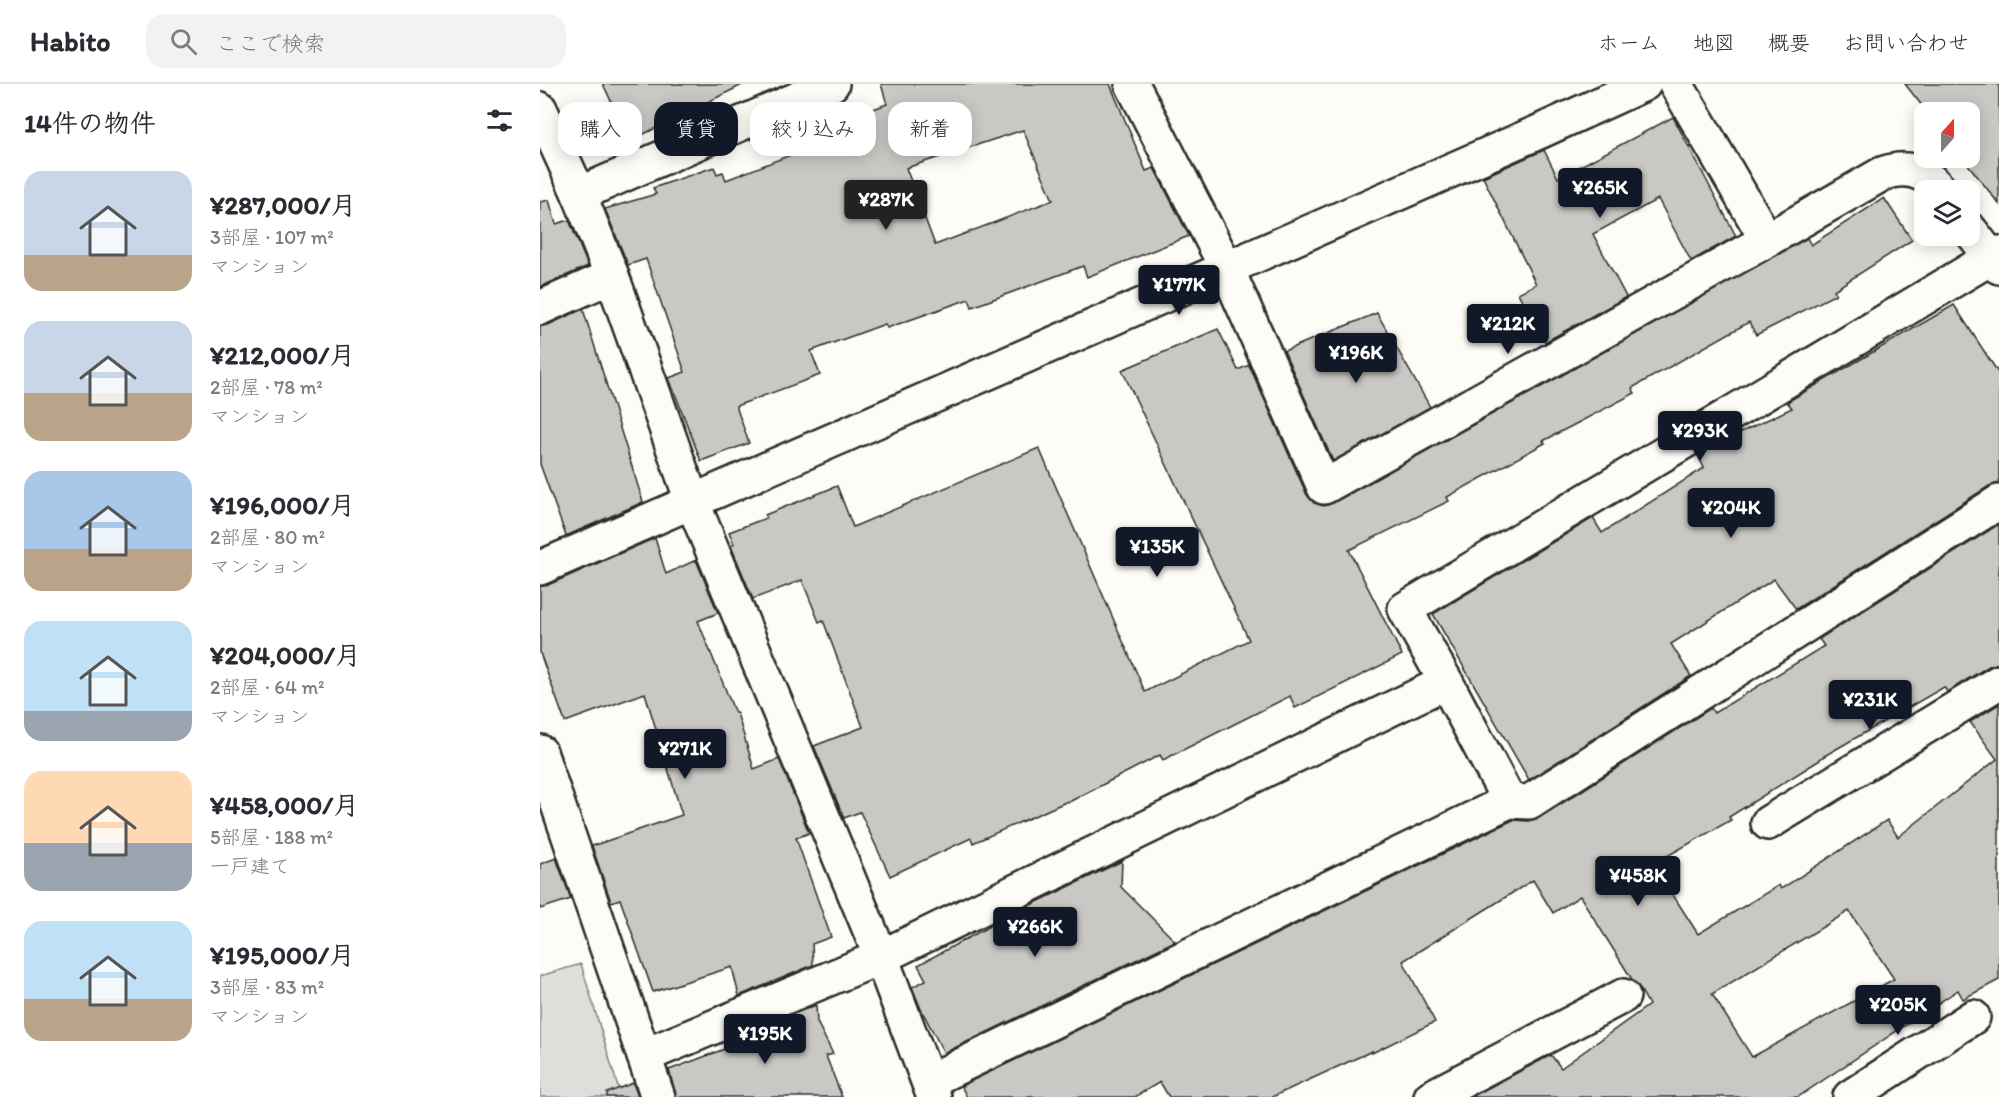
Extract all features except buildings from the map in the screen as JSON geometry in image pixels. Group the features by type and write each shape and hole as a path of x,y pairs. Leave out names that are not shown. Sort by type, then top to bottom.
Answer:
{"street":[{"path":"579,194 832,84"},
{"path":"1132,84 1227,267 1324,487 1882,174 1894,170 1908,170 1922,173 1932,180"},
{"path":"540,568 1644,84"},
{"path":"1676,84 1767,240"},
{"path":"540,109 579,194 612,276 693,501 881,957 931,1089 1509,801 1529,802 1999,502"},
{"path":"1509,801 1405,609 1996,259 1980,241"},
{"path":"540,308 612,276"},
{"path":"644,1056 881,957 1446,682"},
{"path":"1768,823 1999,682"},
{"path":"540,752 551,820 658,1097"},
{"path":"1431,1097 1623,996"},
{"path":"1850,1097 1973,1017"}],"shaded area":[{"path":"581,964 621,1097 540,1097 540,976"}]}
